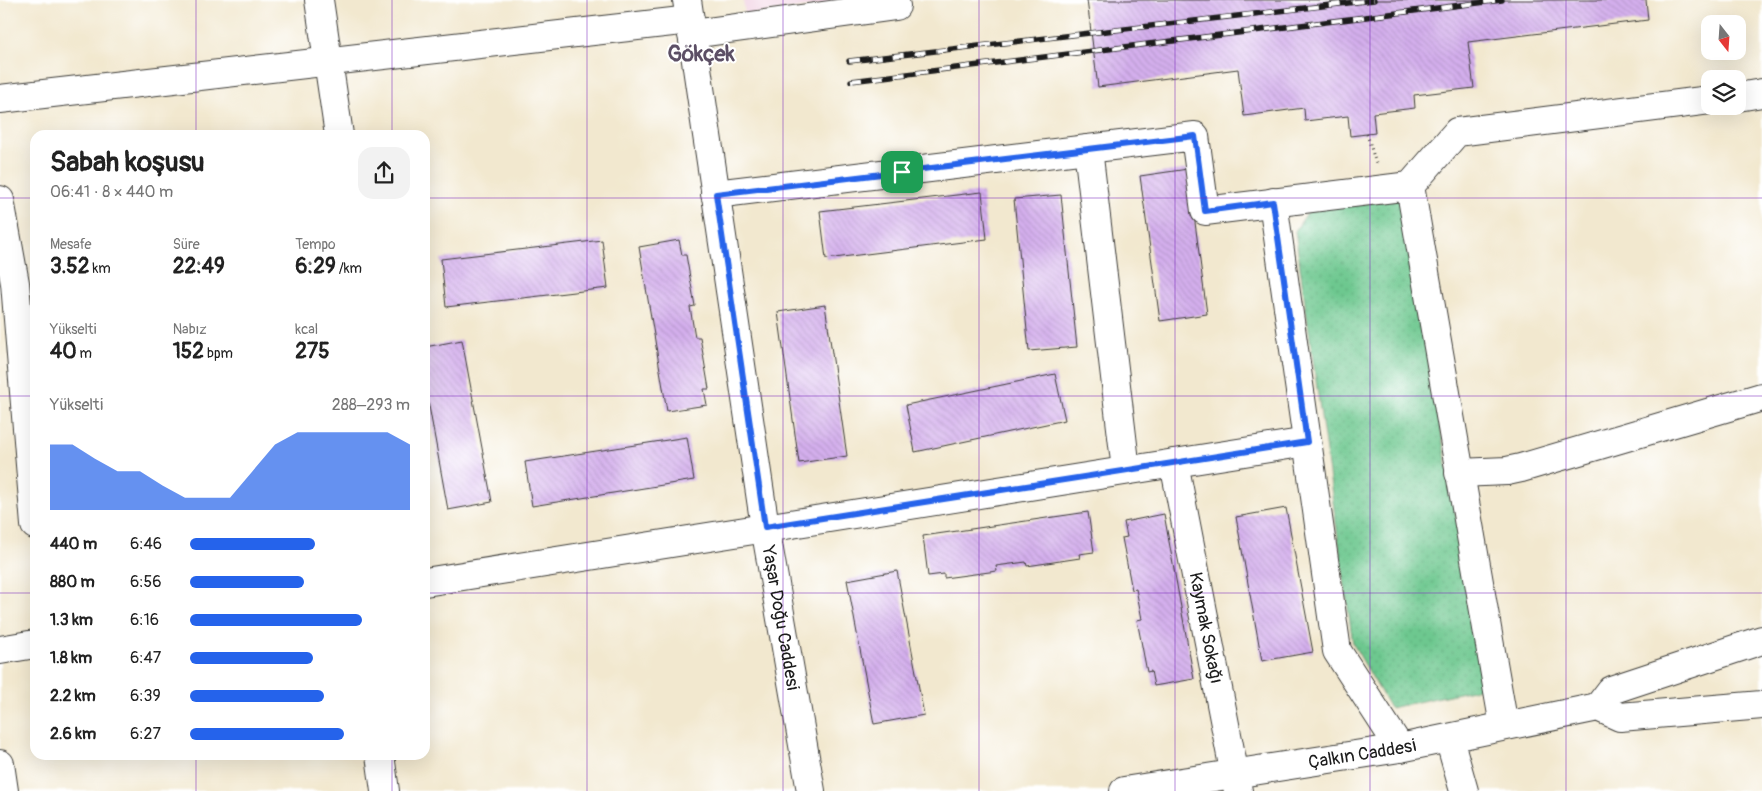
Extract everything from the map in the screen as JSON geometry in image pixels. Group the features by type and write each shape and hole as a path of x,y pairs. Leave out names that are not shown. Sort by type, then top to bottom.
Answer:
{"street":[{"path":"319,0 338,130"},
{"path":"0,99 690,18 896,6"},
{"name":"Yaşar Doğu Caddesi","path":"690,18 765,527 811,791"},
{"path":"1746,95 1762,93"},
{"path":"716,194 1195,136 1205,211 1410,186 1457,132 1701,101"},
{"path":"1088,149 1126,470"},
{"path":"1410,186 1504,726"},
{"path":"0,200 17,283 30,458"},
{"path":"1273,202 1337,651 1400,748"},
{"path":"1460,474 1507,471 1521,468 1762,397"},
{"path":"430,581 1307,442"},
{"name":"Kaymak Sokağı","path":"1174,463 1237,782"},
{"path":"1762,640 1612,690 1598,707 1620,717 1762,705"},
{"path":"0,650 30,645"},
{"name":"Çalkın Caddesi","path":"1124,791 1237,782 1598,707"},
{"path":"1449,738 1464,791"},
{"path":"381,760 385,791"},
{"path":"0,764 4,791"}],"shaded area":[{"path":"743,0 862,0 745,15"}],"green space":[{"path":"1400,199 1486,687 1390,708 1353,644 1295,231 1309,210"}],"building":[{"path":"1087,0 1646,0 1648,20 1468,42 1474,88 1414,95 1415,108 1373,113 1375,133 1350,136 1348,116 1305,121 1304,108 1244,116 1238,69 1098,87"},
{"path":"1188,169 1207,314 1160,321 1140,176"},
{"path":"982,192 987,239 826,259 820,211"},
{"path":"1061,195 1077,347 1029,351 1014,199"},
{"path":"602,240 608,288 446,307 441,259"},
{"path":"679,240 682,255 686,255 695,306 690,307 695,337 700,337 709,389 704,389 707,405 667,411 639,247"},
{"path":"825,305 847,456 799,463 778,312"},
{"path":"462,340 492,502 448,510 430,411 430,346"},
{"path":"1055,374 1065,420 915,452 906,405"},
{"path":"687,437 694,480 532,506 525,462"},
{"path":"1286,508 1313,652 1262,661 1236,517"},
{"path":"1088,512 1094,552 1079,554 1080,558 1027,566 1026,562 996,566 997,571 944,578 944,574 928,576 923,536"},
{"path":"1164,514 1194,679 1154,686 1151,671 1147,672 1137,620 1142,619 1136,589 1132,590 1122,538 1127,537 1124,522"},
{"path":"897,571 924,715 874,724 847,580"}],"railway":[{"path":"849,61 1374,0"},
{"path":"851,81 1502,0"}],"district":[{"name":"Gökçek","path":"701,53"}],"route":[{"path":"1195,136 1205,211 1273,202 1307,442 765,527 716,194 902,172 1195,136"}]}
